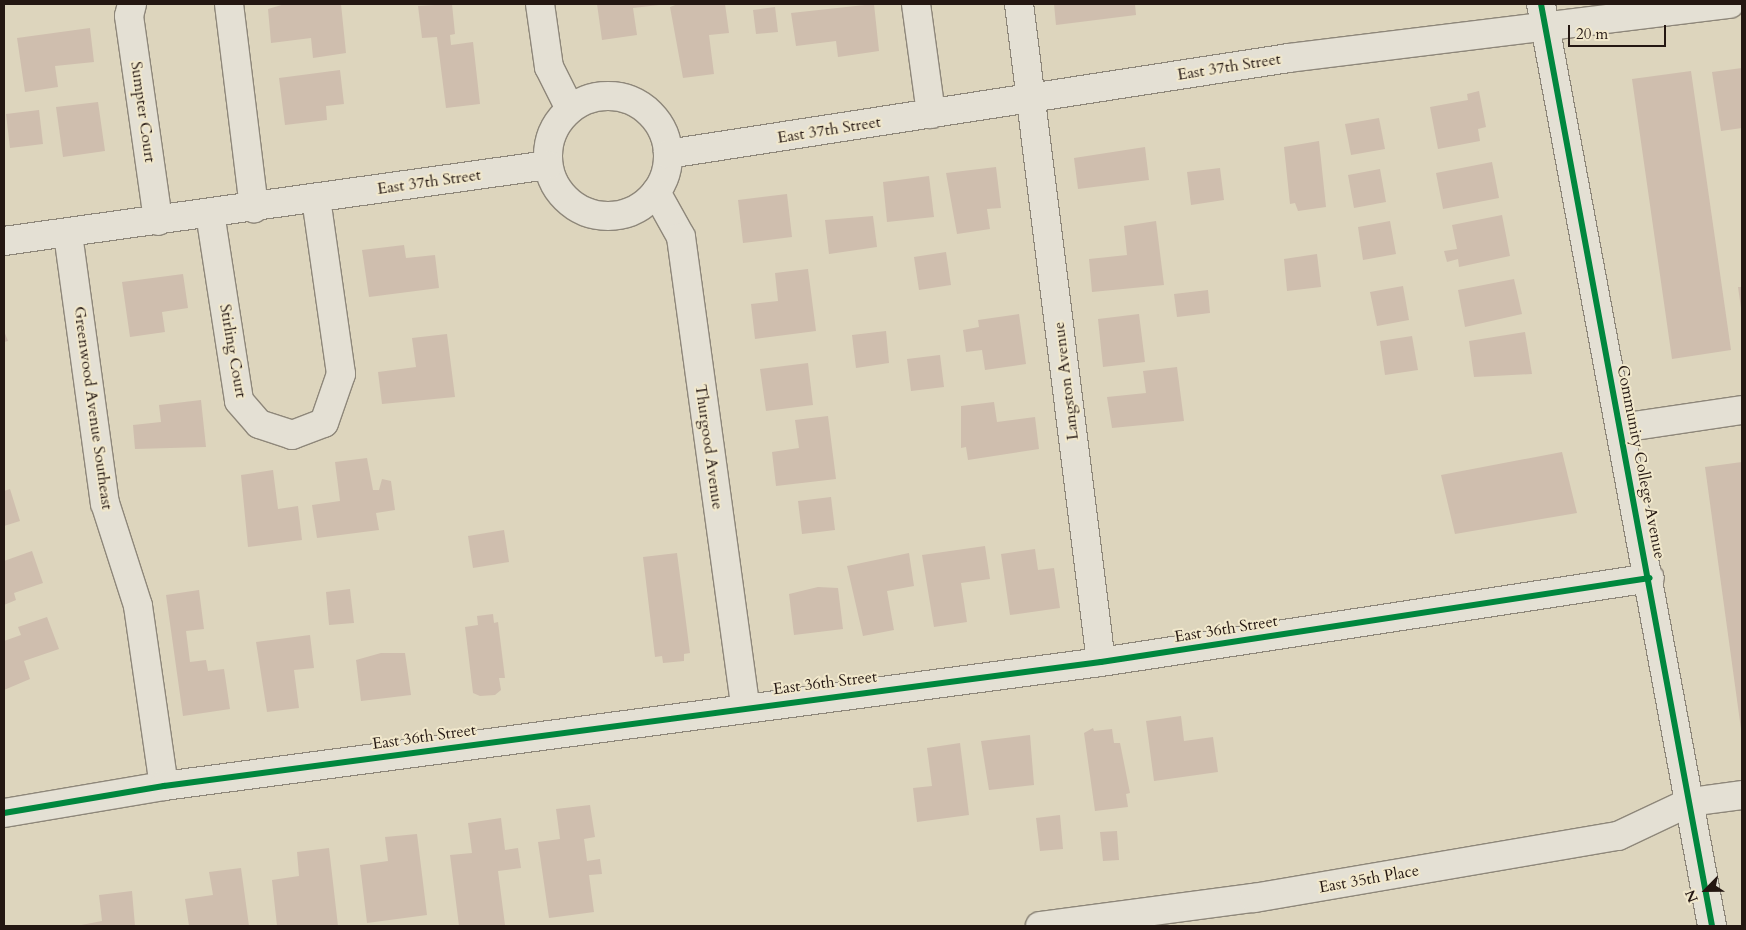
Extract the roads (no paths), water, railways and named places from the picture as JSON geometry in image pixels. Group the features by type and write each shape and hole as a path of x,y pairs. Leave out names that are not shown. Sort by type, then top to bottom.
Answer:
{"street":[{"name":"Sumpter Court","path":"132,4 130,16 158,221"},
{"path":"229,4 254,208"},
{"path":"540,4 548,67 570,108"},
{"path":"916,4 931,114"},
{"name":"Langston Avenue","path":"1019,4 1100,662"},
{"name":"East 37th Street","path":"668,154 1032,99 1543,15 1730,4"},
{"name":"Community College Avenue","path":"1543,15 1650,578 1712,926"},
{"path":"600,96 631,99 656,119 668,154 664,180 656,192 631,211 600,218 586,213 561,194 548,165 551,134 570,108 600,96"},
{"name":"East 37th Street","path":"4,241 68,234 548,165"},
{"name":"Thurgood Avenue","path":"656,192 681,237 745,707"},
{"name":"Stirling Court","path":"210,214 240,401 259,424 292,434 324,424 341,374 316,199"},
{"name":"Greenwood Avenue Southeast","path":"68,234 105,503 138,606 164,786"},
{"path":"1620,428 1742,410"},
{"name":"East 36th Street","path":"4,813 164,786 745,707 1100,662 1650,578"},
{"name":"East 35th Place","path":"1040,926 1268,896 1618,836 1690,802 1742,795"}]}
